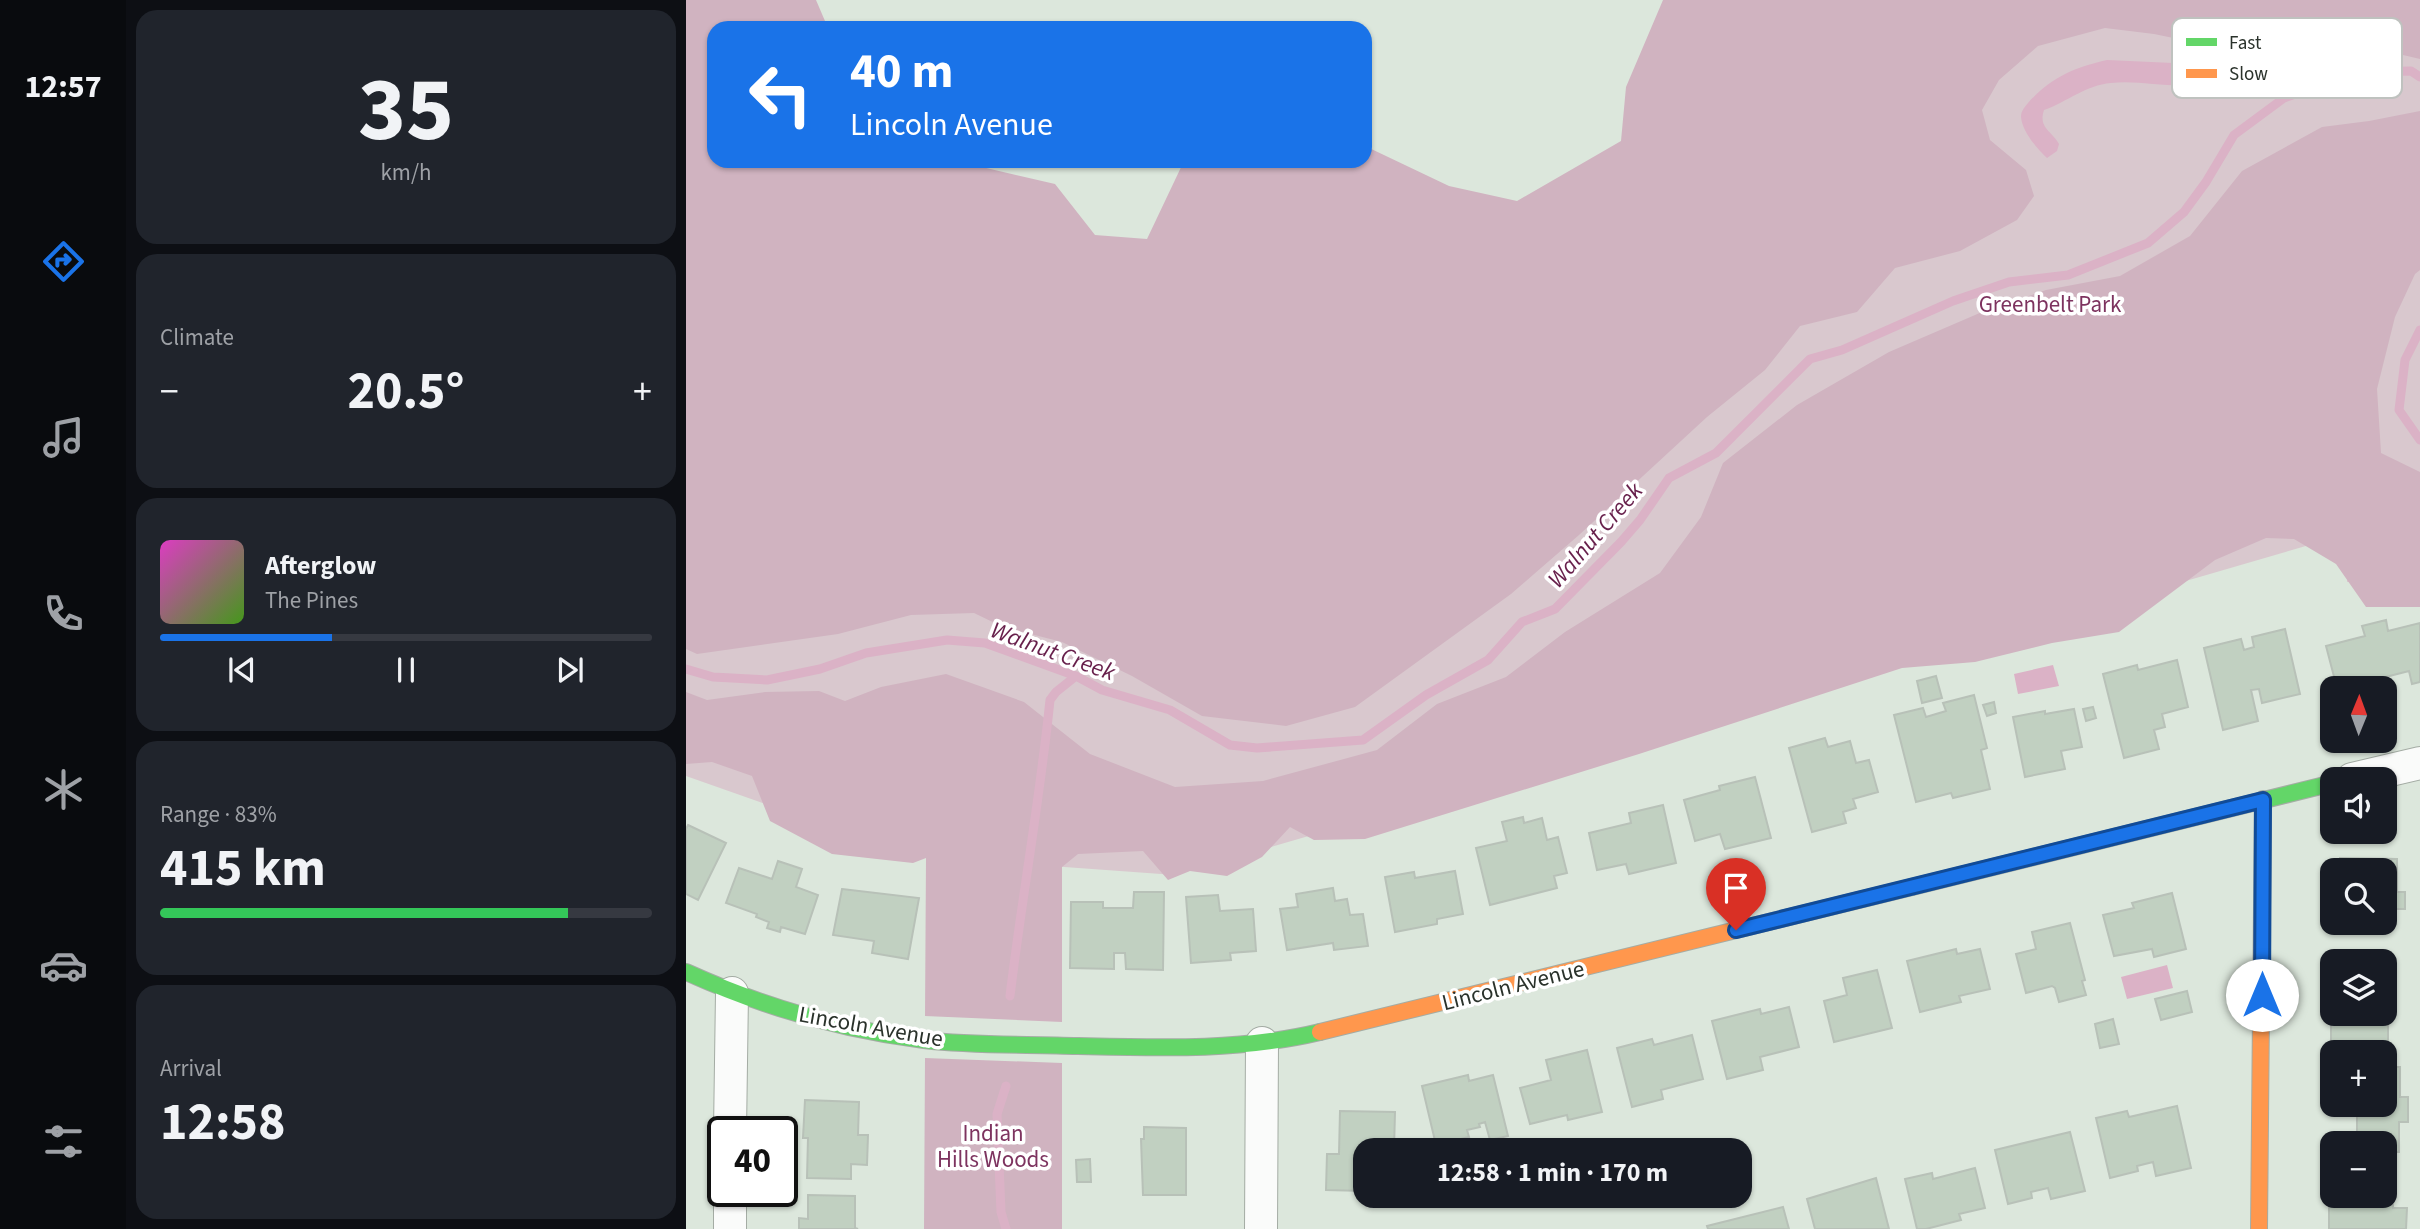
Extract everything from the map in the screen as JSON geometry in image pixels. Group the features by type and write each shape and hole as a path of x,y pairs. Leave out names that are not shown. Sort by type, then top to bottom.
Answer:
{"street":[{"path":"2397,768 2420,763"},
{"name":"Lincoln Avenue","path":"686,972 732,993 779,1009 853,1027 925,1040 1173,1049 1262,1043 1371,1020 2320,786"},
{"path":"2253,1228 2263,800"},
{"path":"730,1116 732,993"},
{"path":"1261,1229 1262,1043"},
{"path":"730,1207 730,1229"}],"green space":[{"path":"686,0 816,0 825,21 707,21 707,168 986,168 1055,184 1095,235 1147,239 1181,168 1372,168 1372,149 1449,186 1517,201 1621,141 1626,87 1663,0 2420,0 2420,59 2402,55 2402,18 2172,18 2172,38 2105,28 2038,46 1999,80 1982,110 1990,140 2026,170 2034,196 2017,220 1960,251 1895,268 1857,312 1800,326 1765,370 1707,417 1511,594 1355,707 1286,726 1202,716 1132,676 1062,642 1003,627 974,613 911,615 838,634 697,654 686,649"},
{"name":"Greenbelt Park","path":"1899,0 2420,0 2420,583 2347,582 2347,534 1175,875 926,857 845,832 686,776 686,322 1330,516"},
{"path":"2420,111 2420,270 2415,274 2395,317 2377,389 2381,453 2420,472 2420,607 2366,607 2336,564 2294,539 2266,538 2215,560 2119,632 2052,643 1975,662 1902,668 1639,754 1365,839 1314,840 1290,827 1262,857 1227,876 1190,871 1168,880 1143,851 1078,854 1062,867 1062,1022 925,1016 926,858 913,863 832,854 770,821 752,776 712,762 686,764 686,692 707,700 765,692 819,691 845,701 881,687 946,674 1024,702 1090,754 1175,787 1263,781 1377,750 1437,704 1506,677 1565,632 1660,573 1701,517 1723,463 1797,405 1889,352 1982,312 2046,290 2120,276 2190,236 2242,171 2322,127"},
{"name":"Indian Hills Woods","path":"925,1058 1062,1063 1062,1229 924,1229"}],"shaded area":[{"path":"2107,60 2172,63 2172,86 2122,82 2102,84 2044,110 2044,125 2059,144 2057,151 2047,158 2024,128 2021,117 2023,110 2036,94 2054,80 2084,66"},
{"path":"2053,665 2059,686 2018,694 2014,674"},
{"path":"2167,965 2173,988 2127,999 2121,977"}],"building":[{"path":"2386,620 2388,631 2420,623 2420,682 2412,684 2409,671 2389,676 2334,676 2326,646 2365,636 2362,626"},
{"path":"2285,629 2300,694 2262,703 2259,689 2251,690 2258,721 2223,730 2204,648 2241,639 2244,650 2254,647 2252,637"},
{"path":"2177,660 2188,707 2162,714 2165,727 2154,730 2159,749 2124,758 2103,674 2137,665 2138,670"},
{"path":"1936,676 1942,698 1922,703 1917,681"},
{"path":"1974,695 1987,748 1981,750 1990,789 1953,798 1951,793 1916,802 1894,715 1923,708 1926,717 1946,711 1943,703"},
{"path":"1994,702 1996,713 1987,716 1983,705"},
{"path":"2093,707 2096,718 2086,721 2083,709"},
{"path":"2074,709 2082,747 2061,751 2065,769 2025,777 2013,717"},
{"path":"1825,738 1828,747 1850,741 1856,763 1869,760 1878,792 1853,799 1856,808 1843,812 1846,823 1812,832 1789,748"},
{"path":"1755,777 1771,838 1725,849 1720,834 1695,841 1684,800 1720,790 1719,786"},
{"path":"1663,805 1676,863 1629,874 1626,864 1597,870 1589,833 1631,823 1629,813"},
{"path":"1523,817 1524,823 1542,818 1547,840 1558,837 1567,873 1554,876 1557,888 1490,905 1476,848 1507,841 1502,822"},
{"path":"688,825 726,843 698,900 686,894"},
{"path":"778,861 802,869 796,887 818,895 805,934 781,927 780,932 767,928 769,922 756,917 757,914 726,903 739,868 772,879"},
{"path":"1455,871 1463,914 1437,919 1437,924 1395,932 1385,877 1414,872 1415,878"},
{"path":"1333,888 1335,901 1347,899 1350,915 1363,914 1368,946 1334,950 1333,943 1287,950 1280,909 1298,907 1296,894"},
{"path":"842,889 919,898 908,959 872,953 874,941 833,935"},
{"path":"1134,892 1164,892 1163,970 1126,969 1125,953 1114,953 1114,969 1070,968 1071,902 1103,902 1103,908 1133,908"},
{"path":"2397,892 2405,892 2405,909 2397,909"},
{"path":"2172,893 2186,949 2154,957 2152,949 2114,956 2103,915 2134,908 2132,903"},
{"path":"1218,895 1220,911 1253,909 1256,951 1230,953 1231,960 1191,963 1186,897"},
{"path":"2070,923 2085,980 2082,981 2086,995 2059,1002 2052,986 2026,993 2016,954 2036,949 2032,932"},
{"path":"1956,949 1957,954 1980,949 1990,989 1959,996 1961,1002 1920,1012 1907,961"},
{"path":"1877,970 1892,1028 1834,1042 1824,1001 1847,995 1843,978"},
{"path":"2187,991 2192,1012 2161,1020 2155,999"},
{"path":"1789,1007 1799,1047 1760,1057 1763,1070 1727,1079 1712,1021 1760,1009 1761,1014"},
{"path":"2113,1019 2119,1044 2100,1048 2095,1024"},
{"path":"2331,1026 2388,1026 2388,1040 2331,1040"},
{"path":"1692,1035 1703,1079 1661,1090 1663,1099 1632,1107 1617,1048 1652,1039 1654,1045"},
{"path":"1587,1050 1602,1112 1568,1120 1567,1115 1530,1124 1520,1088 1551,1080 1546,1060"},
{"path":"2397,1067 2400,1067 2400,1097 2408,1097 2408,1122 2399,1122 2399,1152 2397,1131 2357,1131 2357,1117 2397,1117"},
{"path":"1468,1075 1469,1081 1493,1075 1508,1136 1489,1138 1485,1122 1479,1124 1480,1127 1467,1130 1469,1137 1434,1138 1422,1086"},
{"path":"805,1100 859,1102 858,1135 868,1135 867,1165 851,1164 851,1179 807,1178 808,1138 803,1138"},
{"path":"2177,1106 2191,1168 2156,1176 2153,1162 2137,1166 2138,1171 2110,1178 2096,1118 2127,1111 2129,1117"},
{"path":"1340,1111 1395,1112 1394,1138 1353,1138 1353,1191 1326,1190 1327,1154 1339,1154"},
{"path":"1144,1127 1186,1128 1186,1195 1143,1195 1141,1139 1144,1139"},
{"path":"2070,1132 2085,1191 2051,1199 2048,1188 2031,1192 2032,1198 2008,1204 1995,1150"},
{"path":"1090,1159 1091,1182 1077,1182 1076,1160"},
{"path":"1975,1168 1985,1208 1959,1214 1961,1220 1917,1229 1905,1179 1932,1173 1933,1179"},
{"path":"1876,1178 1889,1229 1815,1229 1807,1199"},
{"path":"808,1195 855,1196 855,1228 858,1229 799,1229 799,1218 808,1219"},
{"path":"1783,1207 1789,1229 1708,1229 1707,1226"},
{"path":"2329,1208 2407,1208 2406,1229 2329,1229"}],"waterway":[{"name":"Walnut Creek","path":"2402,71 2411,71 2420,77"},
{"name":"Walnut Creek","path":"686,669 713,677 767,680 820,669 866,653 947,640 985,643 1076,676 1102,690 1170,710 1230,745 1257,748 1363,740 1426,695 1488,660 1522,622 1555,609 1621,542 1669,478 1716,453 1810,359 1842,350 1953,301 2009,282 2068,275 2148,243 2184,212 2206,182 2234,135 2284,98"},
{"name":"Walnut Creek","path":"2420,330 2405,360 2399,410 2420,440"},
{"path":"1010,996 1050,700 1076,676"},
{"path":"1006,1086 997,1114 1001,1212 1006,1229"}],"traffic: fast":[{"path":"1912,887 2320,786"},
{"path":"686,972 743,996 802,1015 893,1036 943,1042 1200,1047 1260,1042 1320,1032"}],"traffic: slow":[{"path":"2259,1229 2263,799"},
{"path":"1320,1032 1912,887"}],"route":[{"path":"1736,930 2263,800 2262,995"}]}
